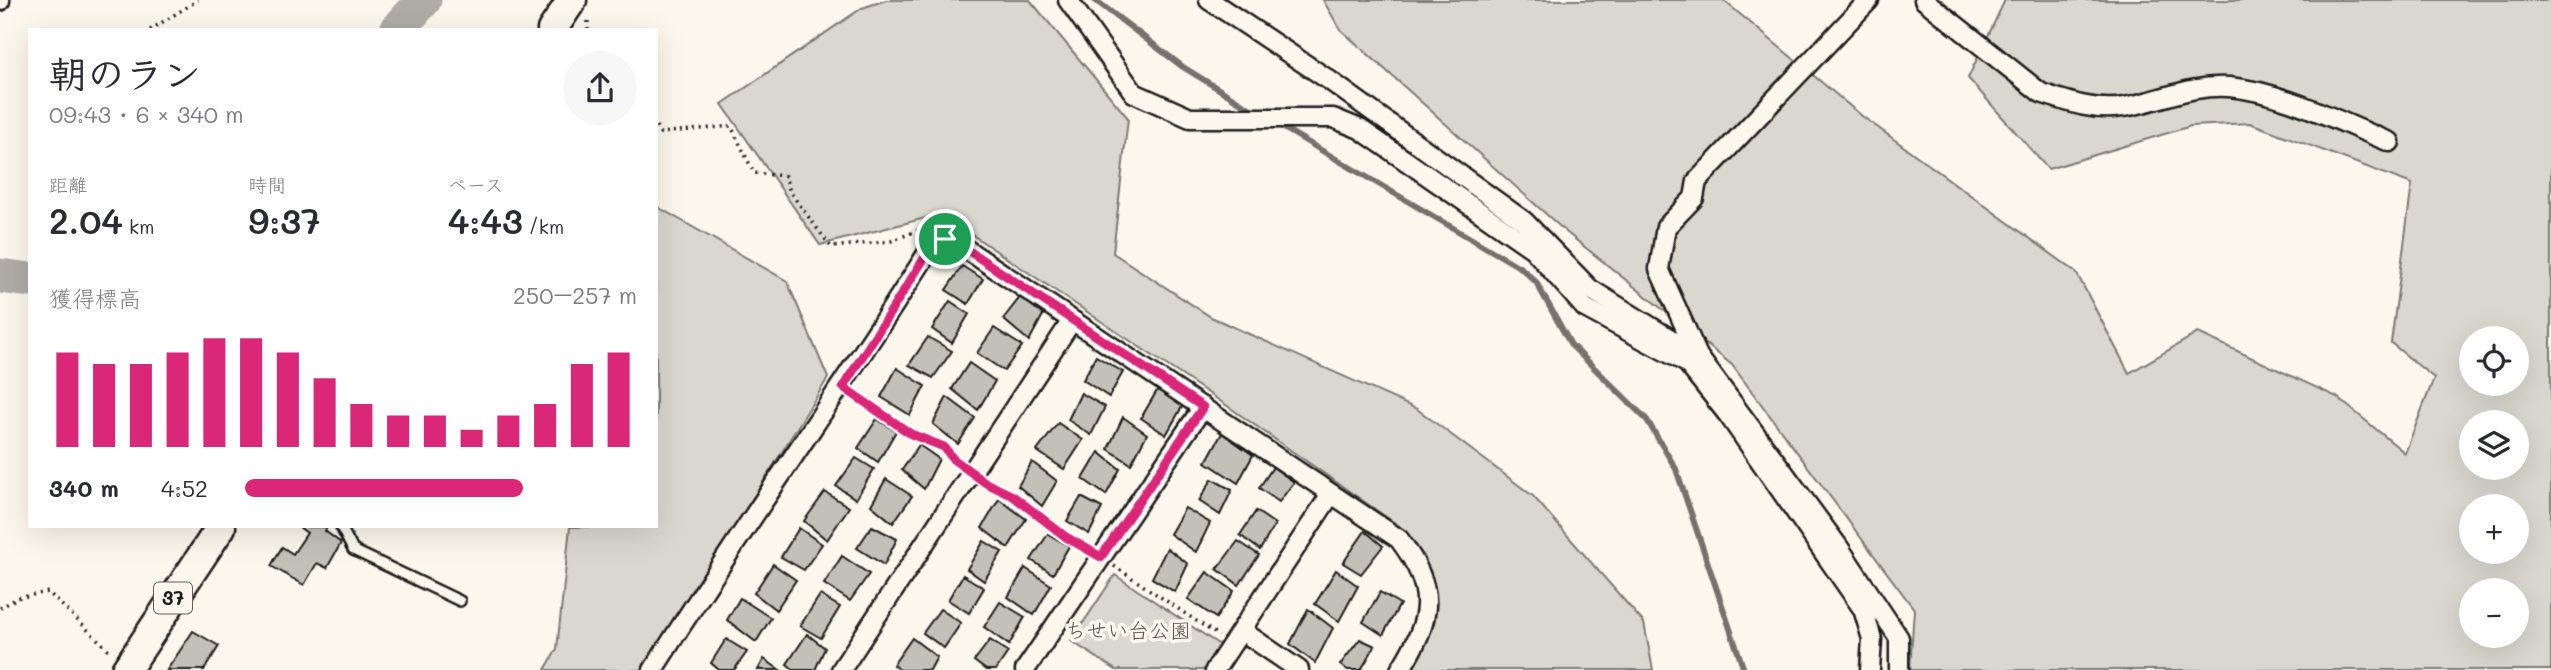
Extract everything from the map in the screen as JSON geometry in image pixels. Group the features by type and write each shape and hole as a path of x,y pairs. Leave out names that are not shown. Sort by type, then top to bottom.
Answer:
{"main road":[{"path":"553,28 572,0"},
{"name":"37","path":"127,669 220,528"}],"street":[{"path":"1068,0 1134,93 1190,118 1333,118 1360,129 1533,249 1585,308 1687,363 1729,416 1863,609 1872,639 1870,670"},
{"path":"1209,0 1329,80 1524,221 1590,289 1698,356"},
{"path":"1869,0 1697,181 1694,198 1666,226 1659,270 1698,356 1838,546 1899,638 1899,670"},
{"path":"1924,0 2041,93 2062,100 2097,109 2124,107 2201,88 2228,87 2281,99 2390,142"},
{"path":"653,670 701,593 843,387 937,238 951,239 1071,322 1399,539 1418,564 1427,589 1426,619 1418,642 1400,670"},
{"path":"841,670 1071,322"},
{"path":"1025,670 1203,407"},
{"path":"1215,670 1331,494"},
{"path":"1237,638 1299,670"}],"lane":[{"path":"342,528 353,550 460,601"}],"path":[{"path":"153,28 198,0"},
{"path":"658,130 660,133 731,125 754,173 785,176 790,192 831,247 891,241 933,225 945,239"},
{"path":"843,387 911,434 944,447 953,459 1066,537 1237,638"},
{"path":"0,608 18,598 48,592 127,669"}],"green space":[{"path":"886,0 1030,0 1128,118 1113,253 1211,317 1417,409 1533,496 1644,623 1653,670 1408,670 1433,629 1434,589 1424,556 1399,526 1226,405 941,214 820,245 722,104 862,8"},
{"path":"1323,0 1723,0 1862,116 2076,272 2129,373 2198,333 2337,397 2405,453 2434,378 2391,343 2412,184 2250,123 2191,126 2048,169 1968,78 2005,0 2551,0 2551,670 1910,670 1914,609 1732,365 1566,232 1340,29"},
{"path":"658,207 787,281 828,378 646,670 545,670 557,649 570,528 658,528"},
{"name":"ちせい台公園","path":"1115,575 1227,650 1213,670 1116,670 1071,641"}],"building":[{"path":"962,266 983,279 968,304 946,290"},
{"path":"1021,296 1043,315 1029,341 1003,319"},
{"path":"950,301 969,314 952,343 932,329"},
{"path":"994,328 1022,346 1004,371 977,353"},
{"path":"928,337 952,351 933,378 909,365"},
{"path":"1096,356 1123,372 1109,397 1083,380"},
{"path":"969,363 995,381 978,410 952,389"},
{"path":"897,368 925,386 910,415 881,397"},
{"path":"1158,389 1183,405 1166,435 1141,418"},
{"path":"1081,393 1105,407 1091,435 1068,420"},
{"path":"947,397 975,418 958,444 933,424"},
{"path":"1123,417 1147,434 1131,464 1108,449"},
{"path":"877,419 896,431 878,462 858,448"},
{"path":"1058,423 1083,440 1064,469 1037,451"},
{"path":"1222,433 1253,455 1238,483 1206,462"},
{"path":"919,445 939,459 924,489 902,470"},
{"path":"1099,452 1120,469 1106,495 1083,479"},
{"path":"856,458 874,469 856,499 836,486"},
{"path":"1032,462 1057,481 1042,506 1018,486"},
{"path":"1273,467 1294,482 1279,502 1259,488"},
{"path":"886,479 912,496 893,523 871,505"},
{"path":"1212,479 1232,490 1220,515 1199,501"},
{"path":"825,492 849,507 827,540 804,521"},
{"path":"1081,497 1102,508 1089,534 1067,521"},
{"path":"999,499 1026,519 1008,548 982,528"},
{"path":"1185,508 1210,523 1196,552 1170,534"},
{"path":"1256,511 1275,524 1260,550 1240,535"},
{"path":"872,526 897,539 884,565 857,548"},
{"path":"300,528 326,528 325,531 341,543 327,568 317,563 304,585 271,566 282,547 293,554 307,533"},
{"path":"799,528 822,544 804,570 781,557"},
{"path":"1365,531 1383,546 1361,574 1343,563"},
{"path":"1048,534 1069,546 1053,574 1031,560"},
{"path":"984,541 1002,552 984,581 967,569"},
{"path":"1238,541 1259,555 1239,585 1217,569"},
{"path":"1167,548 1188,564 1175,592 1152,578"},
{"path":"842,556 869,574 850,601 824,584"},
{"path":"773,564 796,580 776,610 754,593"},
{"path":"1025,568 1051,585 1034,615 1008,597"},
{"path":"1336,570 1358,586 1339,621 1315,604"},
{"path":"1207,572 1234,591 1216,618 1188,599"},
{"path":"963,575 984,588 969,613 948,600"},
{"path":"1380,592 1400,604 1383,635 1363,622"},
{"path":"820,595 840,607 821,638 800,626"},
{"path":"740,598 771,618 756,642 727,620"},
{"path":"1000,602 1025,617 1009,645 984,627"},
{"path":"940,609 961,623 944,648 923,633"},
{"path":"1308,609 1333,628 1315,663 1290,644"},
{"path":"193,631 219,646 204,670 167,670"},
{"path":"807,634 825,648 815,670 794,670 787,664"},
{"path":"912,638 937,657 930,670 900,670 893,665"},
{"path":"726,639 747,652 734,670 719,670 711,663"},
{"path":"1360,639 1375,646 1361,670 1348,670 1340,665"},
{"path":"990,640 1008,652 996,670 986,670 974,661"},
{"path":"764,659 780,670 758,670"}],"waterway":[{"path":"399,28 424,0"},
{"path":"1095,0 1183,67 1256,112"},
{"path":"1275,123 1521,268 1536,282 1571,345 1647,420 1676,469 1744,670"},
{"path":"0,276 28,280"}],"route":[{"path":"937,238 945,239 951,239 1071,322 1203,407 1101,557 1076,540 1066,537 1047,521 1023,507 1013,496 986,483 953,459 944,447 911,434 883,412 843,387 937,238"}]}
